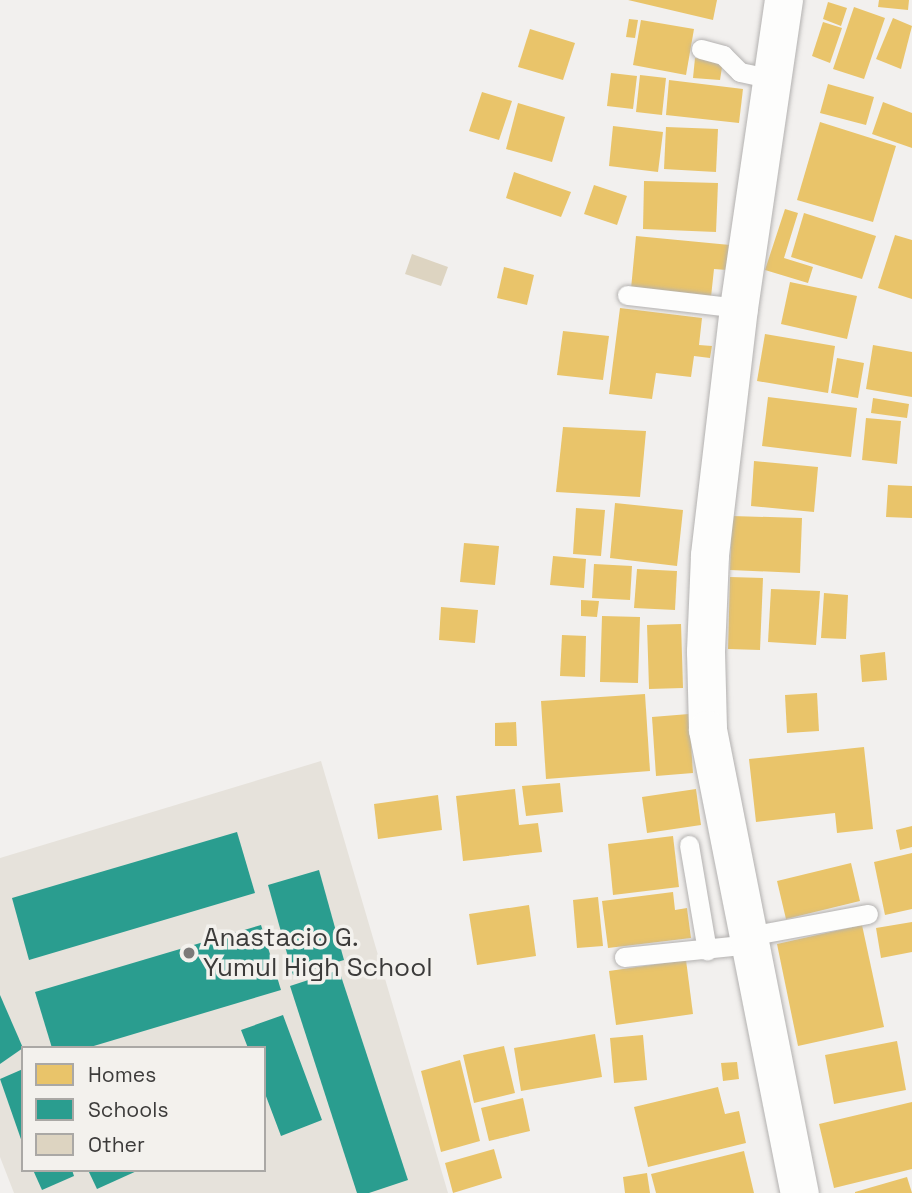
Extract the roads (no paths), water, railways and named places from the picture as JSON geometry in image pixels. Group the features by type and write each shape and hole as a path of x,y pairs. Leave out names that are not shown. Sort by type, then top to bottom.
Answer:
{"street":[{"path":"784,0 738,308 710,556 706,652 708,730 800,1193"}],"lane":[{"path":"701,49 723,55 740,72 772,79"},
{"path":"627,295 738,308"},
{"path":"689,845 706,950"},
{"path":"624,957 706,950 868,914"}],"place":[{"name":"Anastacio G. Yumul High School","path":"189,953"}]}
